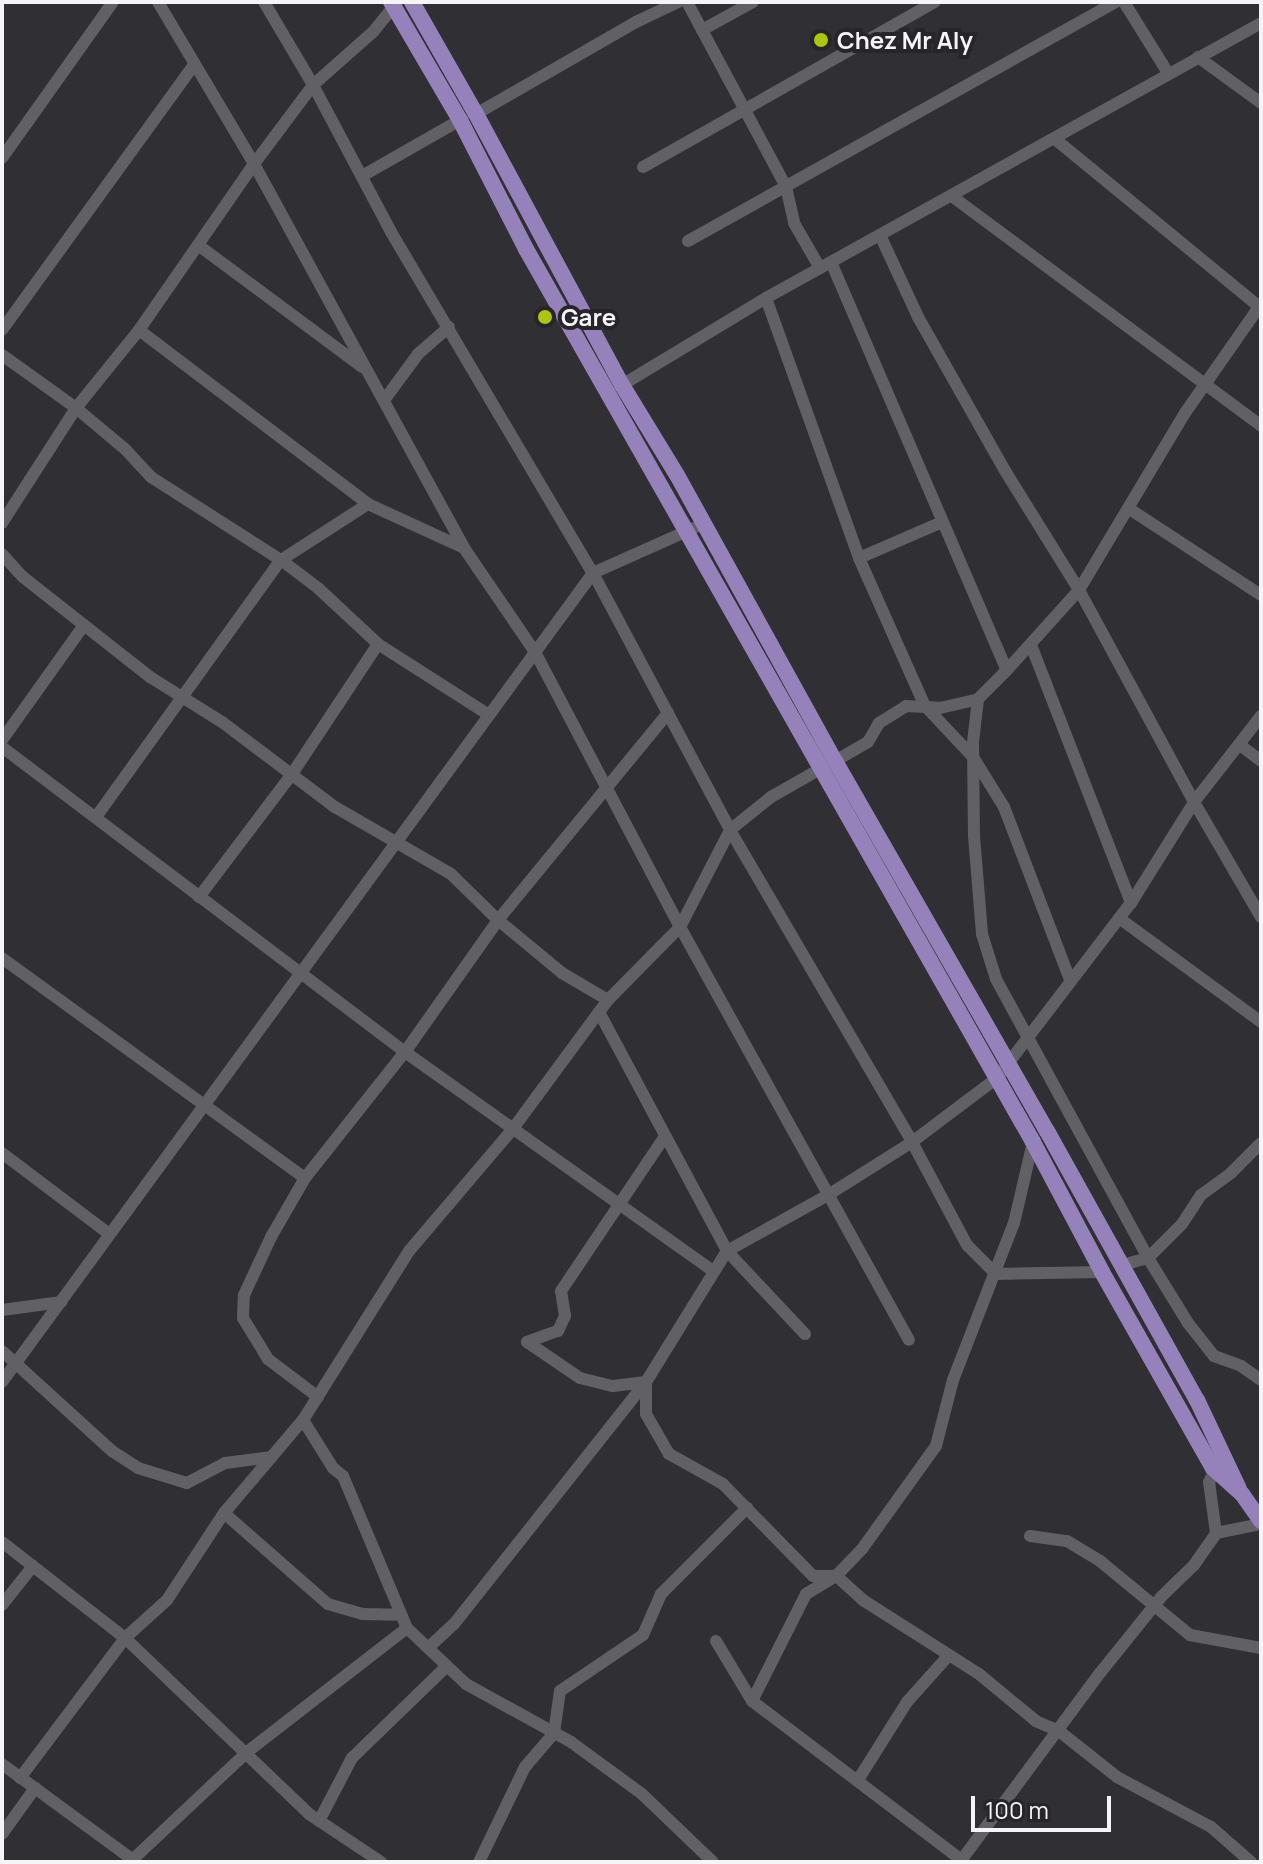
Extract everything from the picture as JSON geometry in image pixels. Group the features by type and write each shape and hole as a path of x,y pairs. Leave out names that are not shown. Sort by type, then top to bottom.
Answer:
{"main road":[{"path":"412,2 476,114 688,532 1009,1062 1122,1265 1220,1462"},
{"path":"394,3 460,120 526,249 615,390 705,523 827,765 1102,1272 1261,1523"}],"street":[{"path":"2,158 113,2"},
{"path":"158,2 254,164 464,548 535,652 680,927 909,1340"},
{"path":"264,2 313,85 391,232 593,573 730,830 912,1142 967,1245 996,1274 1102,1272"},
{"path":"476,114 636,22 678,2"},
{"path":"687,2 786,187 794,223 826,265 1007,670"},
{"path":"702,30 753,2"},
{"path":"643,167 935,2"},
{"path":"688,241 1116,2"},
{"path":"1124,2 1168,73"},
{"path":"2,523 76,408 139,330 313,85 373,32 394,3"},
{"path":"615,390 766,298 953,197 1261,23"},
{"path":"1198,57 1261,103"},
{"path":"2,330 194,65"},
{"path":"362,176 460,120"},
{"path":"20,1778 125,1638 167,1600 224,1513 303,1420 409,1251 512,1130 608,1000 680,927 730,830 771,797 868,742 879,723 906,706 940,708 978,699 1079,590 1203,386 1260,306 1055,139"},
{"path":"953,197 1203,386 1261,426"},
{"path":"880,235 918,317 1004,469 1079,590 1194,802 1261,917"},
{"path":"198,245 367,371"},
{"path":"766,298 859,558 925,706 973,757 1004,807 1070,980"},
{"path":"385,399 418,354 449,327"},
{"path":"139,330 368,504 464,548"},
{"path":"2,355 76,408 125,449 151,477 281,560 318,588 378,644 489,715"},
{"path":"96,817 281,560 368,504"},
{"path":"1128,508 1261,595"},
{"path":"859,558 942,522"},
{"path":"2,1382 593,573 705,523"},
{"path":"2,554 23,577 150,677 183,697 335,807 398,840 451,874 498,920 562,973 608,1000"},
{"path":"2,740 84,625"},
{"path":"199,897 292,774 378,644"},
{"path":"1031,645 1131,903"},
{"path":"978,699 973,757 974,836 982,934 996,979 1148,1258 1188,1323 1214,1356 1241,1366 1261,1380"},
{"path":"318,1397 268,1359 243,1318 241,1308 244,1295 271,1237 305,1178 405,1052 498,920 608,791 668,713"},
{"path":"428,1648 454,1624 646,1382 727,1251 828,1195 912,1142 997,1078 1028,1042 1070,980 1131,903 1194,802 1261,716"},
{"path":"1240,745 1261,761"},
{"path":"2,747 405,1052 714,1272"},
{"path":"1119,918 1261,1022"},
{"path":"2,958 305,1178"},
{"path":"599,1012 727,1251 805,1334"},
{"path":"646,1382 613,1386 580,1378 527,1342 558,1331 565,1316 561,1291 618,1202 664,1138"},
{"path":"752,1701 806,1594 836,1576 897,1505 936,1446 953,1380 1014,1223 1033,1142"},
{"path":"1122,1265 1148,1258 1182,1224 1201,1195 1231,1173 1261,1143"},
{"path":"2,1153 109,1234"},
{"path":"2,1310 61,1302"},
{"path":"2,1351 72,1416 127,1463 138,1468 187,1483 225,1463 272,1457"},
{"path":"646,1382 646,1414 669,1454 723,1484 813,1576 836,1576 863,1600 979,1674 1036,1721 1059,1731 1117,1777 1211,1827 1251,1862"},
{"path":"303,1420 333,1468 343,1476 407,1628 466,1684 554,1733 642,1794 713,1862"},
{"path":"716,1641 752,1701 962,1861 1153,1606 1194,1565 1216,1533 1209,1482 1220,1462"},
{"path":"479,1862 525,1767 554,1733 560,1691 643,1635 661,1594 747,1508"},
{"path":"224,1513 328,1604 362,1614 401,1615"},
{"path":"1216,1533 1261,1523"},
{"path":"1030,1536 1067,1541 1100,1561 1190,1635 1261,1648"},
{"path":"2,1542 125,1638 319,1821 381,1862"},
{"path":"2,1605 33,1566"},
{"path":"2,1764 133,1861 247,1752 407,1628"},
{"path":"858,1780 907,1702 949,1655"},
{"path":"319,1821 352,1758 447,1666"},
{"path":"2,1834 35,1788"}],"place":[{"name":"Chez Mr Aly","path":"821,40"},
{"name":"Gare","path":"545,317"}]}
